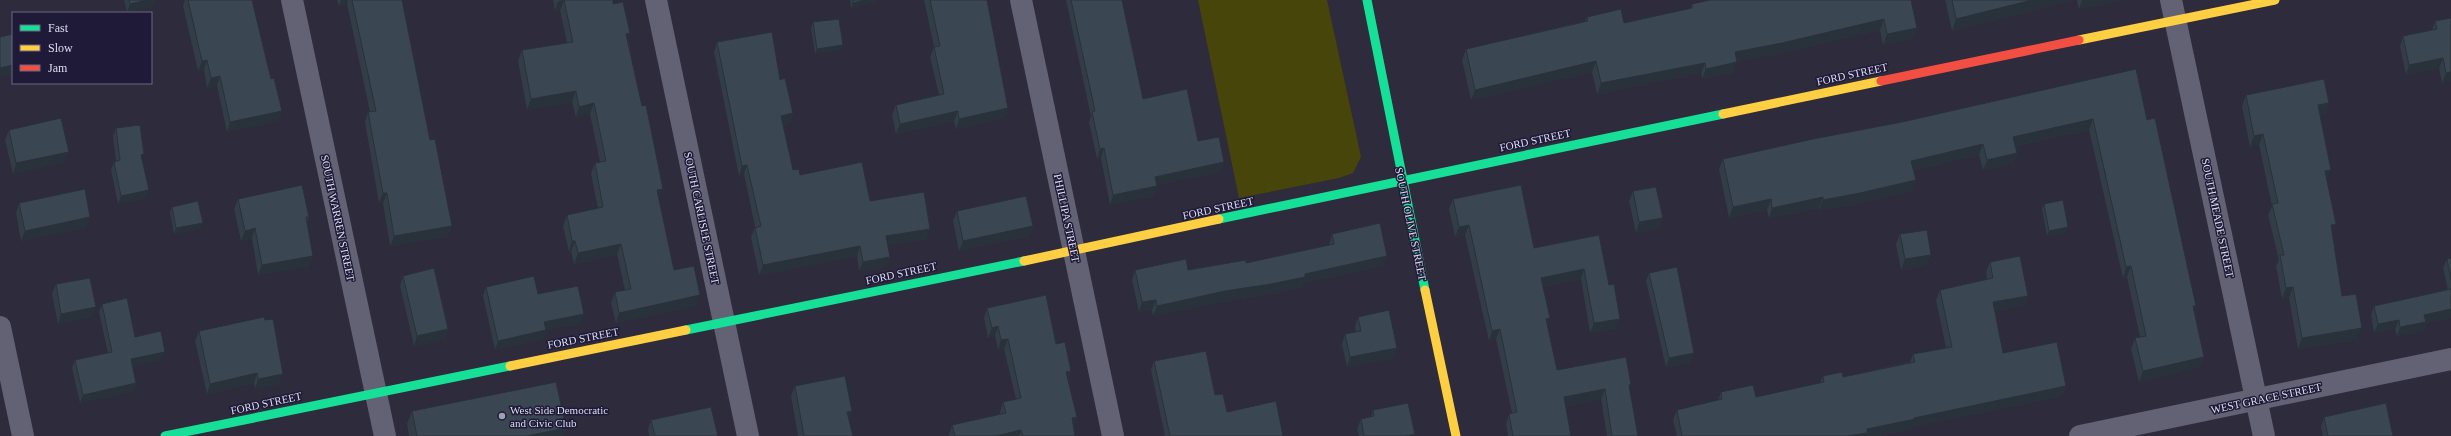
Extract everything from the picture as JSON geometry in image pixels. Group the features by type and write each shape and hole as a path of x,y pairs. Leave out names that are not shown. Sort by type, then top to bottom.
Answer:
{"street":[{"name":"SOUTH WARREN STREET","path":"292,0 385,436"},
{"name":"SOUTH CARLISLE STREET","path":"656,0 748,436"},
{"name":"PHILLIPA STREET","path":"1021,0 1113,436"},
{"name":"FORD STREET","path":"166,436 1074,251 2173,10 2275,0"},
{"name":"SOUTH OLIVE STREET","path":"1369,4 1402,180 1456,436"},
{"name":"SOUTH MEADE STREET","path":"2173,10 2264,436"},
{"path":"0,327 23,436"},
{"name":"WEST GRACE STREET","path":"2080,436 2451,359"}],"shaded area":[{"path":"1198,0 1327,0 1361,157 1353,173 1339,178 1239,198"}],"building":[{"path":"129,0 147,0 130,4"},
{"path":"188,0 252,0 271,79 274,78 282,111 230,122 220,76 211,78 207,60 202,61"},
{"path":"352,0 402,0 430,140 435,139 452,226 394,236 387,193 383,193 368,112 376,111"},
{"path":"564,0 613,0 613,4 623,2 630,33 626,34 642,106 646,105 663,189 657,190 674,270 694,266 700,295 619,313 615,292 631,289 621,244 578,253 575,241 572,241 567,215 603,207 595,163 606,161 594,103 579,107 576,91 531,99 522,50 573,42"},
{"path":"853,0 865,0 853,3"},
{"path":"930,0 987,0 1008,108 959,119 958,111 900,124 896,105 944,94 934,47 940,46"},
{"path":"1071,0 1122,0 1143,99 1187,89 1198,141 1219,137 1224,162 1155,177 1157,186 1113,195 1104,148 1100,149 1092,112 1095,111"},
{"path":"1710,0 1911,0 1917,28 1887,34 1884,19 1782,43 1735,52 1737,62 1706,69 1705,63 1601,83 1596,61 1475,90 1466,49 1588,21 1587,17 1621,9 1624,23 1692,8 1692,4"},
{"path":"1952,0 2032,0 1956,19"},
{"path":"2451,18 2451,72 2446,73 2443,58 2409,65 2403,36 2437,29 2435,21"},
{"path":"839,19 843,45 817,49 813,22"},
{"path":"772,32 780,80 785,78 793,113 781,116 793,170 799,169 800,175 862,162 870,201 924,192 930,229 886,236 890,257 863,262 860,246 763,265 755,228 761,226 747,165 742,166 717,42"},
{"path":"12,34 12,65 0,68 0,37"},
{"path":"2136,69 2147,120 2155,118 2196,306 2193,306 2204,357 2143,371 2135,338 2146,336 2131,266 2126,267 2093,119 2013,137 2017,153 1987,160 1983,144 1911,161 1916,180 1860,193 1823,200 1823,197 1772,208 1771,199 1733,207 1723,159 1813,139 1902,122"},
{"path":"2324,79 2329,103 2318,105 2331,170 2325,171 2336,224 2331,225 2342,296 2356,294 2362,328 2302,338 2293,287 2286,288 2280,255 2284,255 2272,204 2278,203 2263,134 2254,136 2246,95"},
{"path":"61,118 69,152 16,163 9,130"},
{"path":"140,125 144,154 141,155 149,190 121,196 114,162 120,160 116,128"},
{"path":"302,185 309,217 306,217 313,256 262,265 255,228 245,231 238,199"},
{"path":"1521,185 1534,248 1599,235 1609,285 1614,284 1620,319 1594,323 1584,269 1541,278 1550,318 1546,319 1557,370 1626,357 1631,384 1629,385 1638,436 1612,436 1605,389 1564,397 1571,436 1513,436 1509,414 1517,412 1500,329 1492,331 1469,225 1459,227 1453,199"},
{"path":"1656,187 1663,218 1639,222 1633,191"},
{"path":"85,189 90,217 25,231 19,203"},
{"path":"1026,196 1033,226 963,241 957,211"},
{"path":"2063,200 2068,227 2049,231 2044,204"},
{"path":"198,201 203,223 176,228 172,207"},
{"path":"1380,223 1387,256 1305,274 1305,277 1225,291 1157,306 1156,300 1142,302 1135,270 1186,259 1188,270 1246,260 1246,263 1334,244 1332,234"},
{"path":"1927,230 1931,255 1905,259 1900,234"},
{"path":"2020,256 2028,296 1993,302 2003,353 2057,342 2066,386 1914,418 1915,419 1867,429 1867,433 1848,436 1682,436 1677,410 1722,399 1721,392 1753,385 1756,397 1824,382 1823,376 1842,372 1843,377 1915,362 1913,354 1952,347 1940,290 1993,278 1990,262"},
{"path":"2451,258 2451,280 2447,259"},
{"path":"1677,267 1694,353 1669,358 1649,273"},
{"path":"434,268 448,329 417,336 403,276"},
{"path":"534,276 538,294 578,286 584,314 544,322 546,330 498,341 486,287"},
{"path":"90,278 96,307 61,314 56,284"},
{"path":"2451,289 2451,309 2424,315 2426,322 2400,327 2399,320 2378,324 2374,306"},
{"path":"1046,295 1056,344 1065,342 1071,371 1066,372 1077,417 1072,418 1075,436 1023,436 1021,430 996,436 955,436 952,425 1006,413 1003,402 1021,398 1008,339 1001,340 998,326 992,328 987,308"},
{"path":"127,298 135,337 161,331 165,352 131,359 136,383 83,395 75,360 112,352 102,304"},
{"path":"1389,310 1397,348 1350,357 1345,334 1361,331 1358,317"},
{"path":"264,317 265,320 273,319 283,374 258,379 257,373 210,384 199,331"},
{"path":"1206,351 1215,395 1223,394 1227,412 1276,401 1283,436 1170,436 1154,361"},
{"path":"845,376 852,411 847,412 853,436 804,436 795,386"},
{"name":"West Side Democratic and Civic Club","path":"556,382 566,428 527,436 417,436 412,411"},
{"path":"1408,403 1415,434 1406,436 1364,436 1361,419 1374,416 1373,410"},
{"path":"2386,403 2393,436 2328,436 2324,417"},
{"path":"711,407 718,436 655,436 651,420"}],"traffic: fast":[{"path":"1367,0 1425,290"},
{"path":"1219,219 1723,114"},
{"path":"686,330 1024,261"},
{"path":"165,436 510,366"}],"traffic: slow":[{"path":"2079,40 2275,0"},
{"path":"1723,114 1881,81"},
{"path":"1024,261 1219,219"},
{"path":"1425,290 1456,436"},
{"path":"510,366 686,330"}],"traffic: jam":[{"path":"1881,81 2079,40"}],"place":[{"name":"West Side Democratic and Civic Club","path":"502,416"}]}
